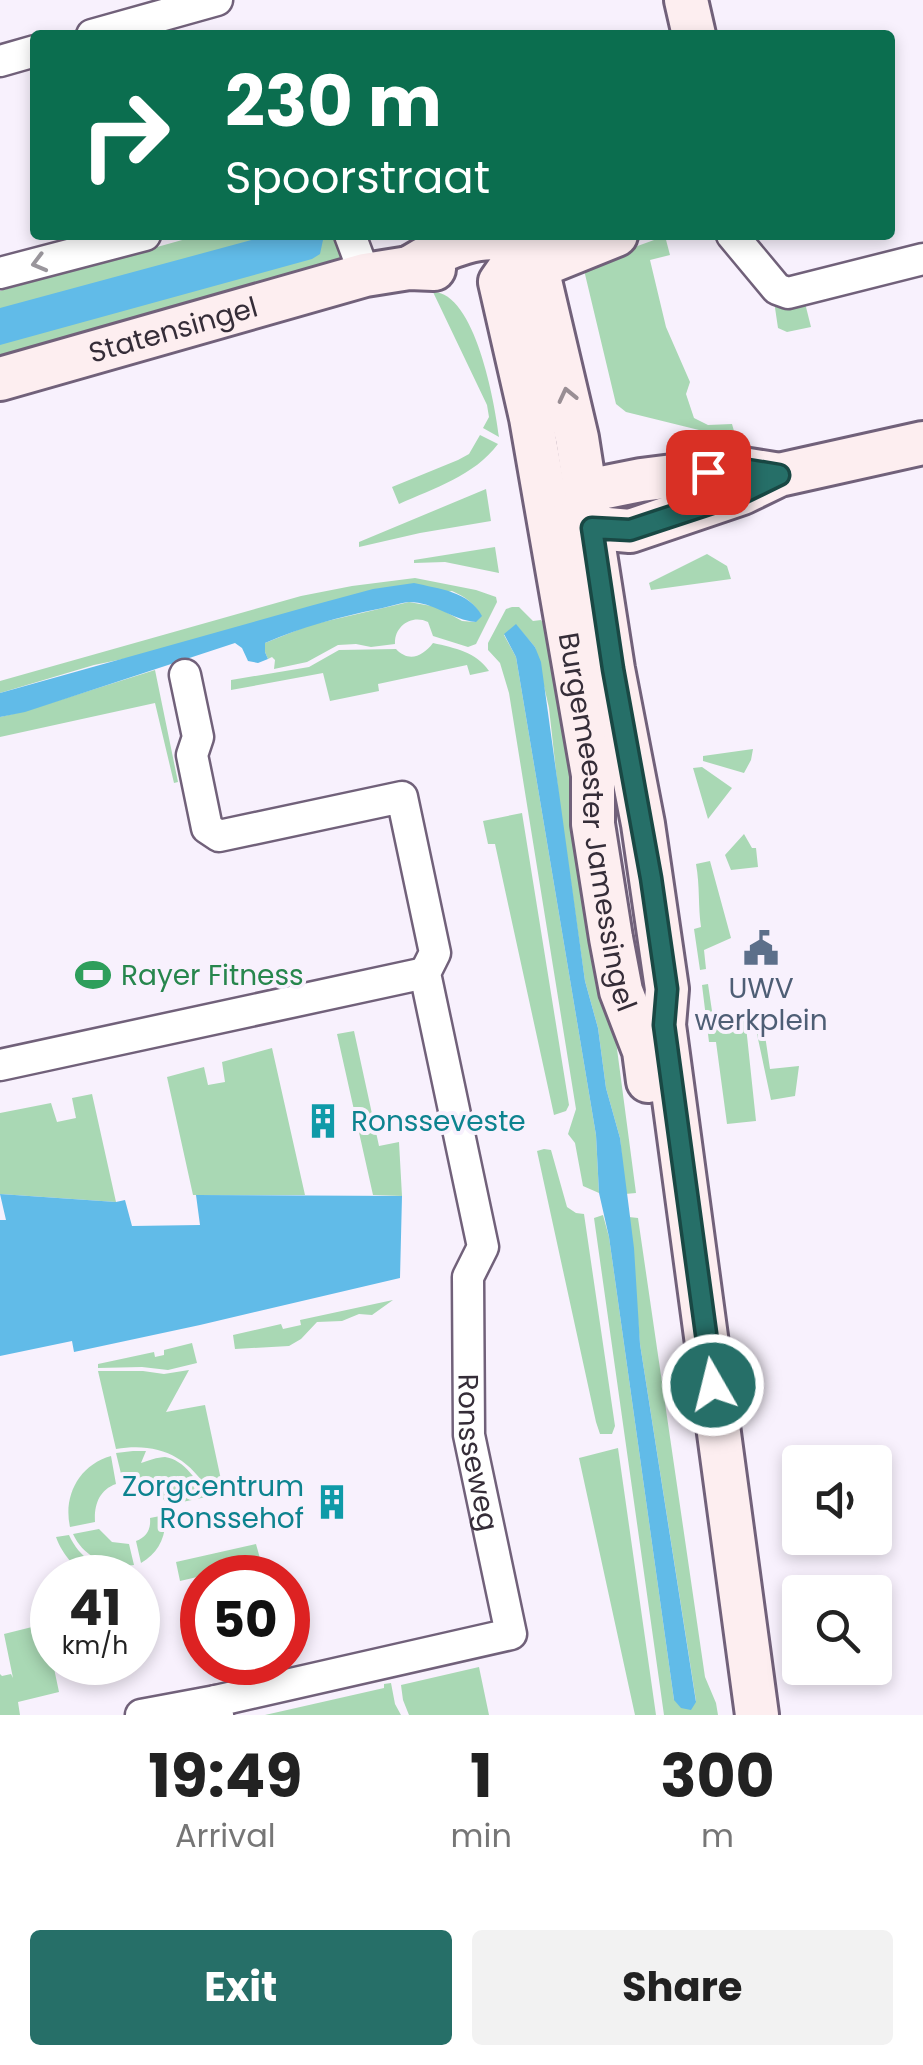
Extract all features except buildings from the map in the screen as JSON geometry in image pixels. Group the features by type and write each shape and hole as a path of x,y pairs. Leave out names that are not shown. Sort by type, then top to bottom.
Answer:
{"main road":[{"path":"686,0 693,30"},
{"name":"Statensingel","path":"0,379 354,277 409,268 440,249 479,240"},
{"name":"Statensingel","path":"501,240 526,258"},
{"path":"526,258 596,240"},
{"name":"Burgemeester Jamessingel","path":"526,258 577,438 646,847 667,989 664,1025 757,1715"},
{"name":"Burgemeester Jamessingel","path":"526,258 530,418 593,775 593,824 611,938 621,991 644,1051 736,1715"},
{"path":"549,524 589,510 641,480 736,468 779,475 923,443"},
{"path":"597,844 620,831 646,847"},
{"path":"611,938 634,962 647,961 661,948"}],"street":[{"path":"110,30 218,0"},
{"path":"0,60 30,52"},
{"path":"0,273 126,240"},
{"path":"350,240 354,277"},
{"path":"736,240 777,288 788,293 923,259"},
{"name":"Ronsseweg","path":"141,1715 217,1708 512,1634 469,1435 468,1277 483,1248 424,973 435,954 402,797 218,836 207,828 198,786 192,755 198,737 186,675"},
{"path":"0,1065 424,973"}],"green space":[{"path":"182,240 341,240 344,250 341,263 0,362 0,291"},
{"path":"654,240 666,240 670,255 650,260 666,327 690,382 686,394 694,418 708,425 732,424 734,431 703,431 626,412 616,404 584,270 588,264"},
{"path":"433,292 448,297 471,329 487,376 499,437 483,428 489,417 487,405"},
{"path":"774,301 805,303 811,327 787,332 778,328"},
{"path":"480,435 498,444 477,465 399,504 392,487 469,454"},
{"path":"486,489 491,521 359,547 359,542"},
{"path":"495,547 499,573 445,562 414,563 414,560"},
{"path":"707,554 727,566 731,579 651,590 649,583"},
{"path":"415,578 496,597 476,644 468,647 433,636 428,622 416,620 401,627 395,644 338,645 307,662 274,669 275,660 268,659 265,652 265,643 310,625 409,602 437,607 462,621 475,622 481,616 476,607 452,591 94,665 0,693 0,681 301,596"},
{"path":"519,607 533,621 541,620 551,636 612,1011 636,1193 625,1194 620,1138 585,981 549,708 535,647 516,625 504,635 516,657 596,1135 599,1193 583,1186 575,1143 568,1134 576,1109 509,693 500,663 488,650 506,609"},
{"path":"433,643 471,655 489,671 470,675 467,665 378,684 379,691 330,701 323,673 231,690 231,680 309,667 339,650 396,649 411,657"},
{"path":"155,670 178,782 174,783 155,703 0,737 0,717"},
{"path":"753,749 744,773 703,761 703,756"},
{"path":"702,767 732,788 708,819 693,768"},
{"path":"522,813 569,1105 566,1111 554,1115 495,844 488,844 483,821"},
{"path":"744,834 752,848 756,848 758,867 731,870 725,855"},
{"path":"710,861 731,938 704,950 706,969 700,970 694,929 701,927 696,864"},
{"path":"708,984 712,1011 745,1017 756,1121 727,1124 716,1042 709,1042 702,985"},
{"path":"754,1020 763,1022 770,1069 799,1066 795,1096 771,1100"},
{"path":"354,1031 379,1146 399,1142 402,1196 373,1195 337,1034"},
{"path":"272,1048 305,1195 193,1195 167,1077 204,1067 208,1085 225,1082 222,1062"},
{"path":"92,1094 116,1202 0,1194 0,1113 51,1103 57,1122 76,1118 72,1098"},
{"path":"551,1150 567,1207 584,1214 615,1426 612,1434 600,1434 596,1422 537,1151"},
{"path":"603,1215 674,1700 696,1701 640,1344 629,1217 638,1218 705,1677 718,1715 664,1715 594,1218"},
{"path":"393,1300 372,1315 317,1322 289,1346 235,1349 233,1335 281,1324 283,1329 301,1325 300,1320"},
{"path":"192,1343 197,1363 168,1370 98,1368 98,1364 154,1352 155,1357 164,1355 164,1350"},
{"path":"189,1370 166,1412 205,1405 223,1489 209,1492 191,1469 170,1454 144,1448 116,1449 98,1371 164,1374"},
{"path":"618,1448 656,1715 635,1715 579,1458"},
{"path":"146,1451 141,1463 165,1457 178,1462 206,1497 168,1505 149,1486 123,1482 116,1453"},
{"path":"111,1456 116,1484 99,1499 95,1522 70,1527 69,1504 76,1483 90,1467"},
{"path":"165,1515 165,1530 153,1554 139,1555 136,1541 148,1532 150,1518"},
{"path":"99,1529 112,1542 129,1544 132,1555 91,1555 73,1534"},
{"path":"69,1535 83,1555 65,1555 56,1537"},
{"path":"256,1544 259,1555 207,1555"},
{"path":"30,1628 30,1685 58,1685 59,1692 18,1702 20,1715 0,1715 0,1674 11,1674 13,1678 4,1634"},
{"path":"479,1667 489,1715 409,1715 401,1685"},
{"path":"391,1683 401,1715 265,1715 384,1688 384,1684"}],"water":[{"path":"252,240 323,240 320,254 312,259 0,345 0,308"},
{"path":"414,583 461,596 482,616 476,622 427,605 401,603 321,623 265,643 268,659 258,663 248,661 235,643 0,717 0,693 373,589"},
{"path":"516,624 535,647 541,662 585,981 620,1138 634,1248 640,1344 696,1702 691,1710 681,1708 674,1700 609,1237 599,1193 596,1135 516,657 504,634"},
{"path":"0,1194 125,1200 132,1226 200,1225 196,1195 402,1196 400,1278 74,1352 72,1341 0,1356 0,1220 6,1220"}],"place":[{"name":"UWV werkplein","path":"761,948"},
{"name":"Rayer Fitness","path":"93,975"},
{"name":"Ronsseveste","path":"323,1121"},
{"name":"Zorgcentrum Ronssehof","path":"332,1502"}],"route":[{"path":"708,472 736,468 779,475 742,493 630,530 592,528 667,989 664,1025 713,1385"}]}
